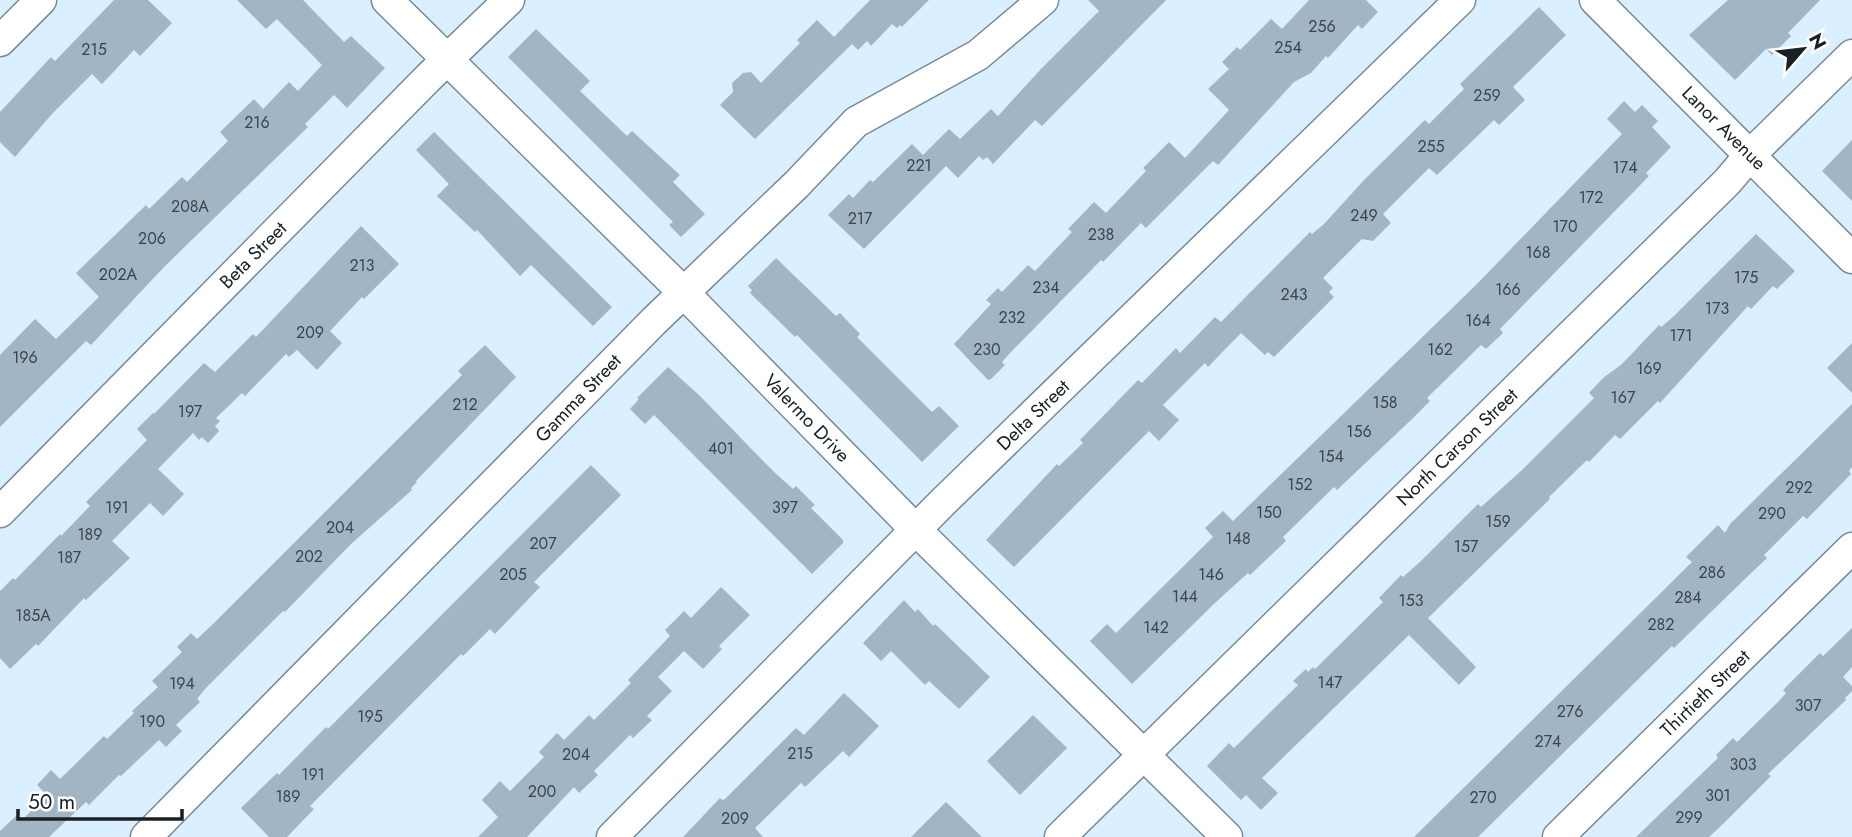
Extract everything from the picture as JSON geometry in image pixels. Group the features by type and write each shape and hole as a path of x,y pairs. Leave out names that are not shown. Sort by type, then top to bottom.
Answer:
{"street":[{"path":"0,41 41,0"},
{"name":"Valermo Drive","path":"387,0 1227,837"},
{"name":"Beta Street","path":"0,512 509,0"},
{"name":"Gamma Street","path":"146,837 683,292 797,184 856,122 978,55 1043,0"},
{"name":"Delta Street","path":"612,837 916,530 1460,0"},
{"name":"Lanor Avenue","path":"1595,0 1852,258"},
{"name":"North Carson Street","path":"1060,837 1727,182 1852,55"},
{"name":"Thirtieth Street","path":"1558,837 1852,548"}],"building":[{"path":"114,0 148,0 172,23 140,56 134,50 102,84 92,74 51,115 15,157 0,142 0,112 51,57 55,61"},
{"path":"237,0 303,0 344,42 351,36 385,68 347,108 334,95 305,124 308,127 164,267 91,345 86,341 0,427 0,355 35,319 56,339 99,297 76,273 146,205 149,209 182,177 187,182 228,141 220,132 254,99 263,109 289,82 298,91 322,65 277,19 266,29"},
{"path":"870,0 929,0 902,27 900,25 897,28 892,24 871,46 867,41 858,50 852,44 755,139 720,105 733,92 732,83 743,73 751,72 761,83 800,43 797,40 817,20 834,37"},
{"path":"1088,0 1166,0 1042,126 1035,120 993,164 987,157 983,160 979,156 958,178 946,166 864,249 828,215 849,194 853,198 870,180 873,182 912,144 923,155 949,129 960,139 991,109 998,116 1099,11"},
{"path":"1309,0 1366,0 1378,12 1362,29 1358,25 1311,73 1294,82 1218,165 1213,161 1146,228 1141,223 1103,262 1101,260 1011,352 1002,362 1005,365 988,380 954,344 991,304 986,300 998,288 1002,292 1028,265 1035,271 1072,232 1068,229 1094,202 1106,213 1146,171 1143,168 1169,142 1185,158 1229,110 1208,89 1229,69 1222,62 1237,47 1240,50 1271,19 1282,29"},
{"path":"1728,0 1820,0 1788,33 1791,36 1772,55 1766,49 1735,80 1689,35"},
{"path":"1539,7 1566,35 1513,87 1525,100 1499,125 1494,120 1437,175 1429,168 1383,214 1391,223 1373,241 1362,239 1323,278 1333,288 1329,292 1334,297 1274,357 1268,352 1265,355 1241,333 1208,367 1205,363 1163,405 1179,420 1159,441 1149,431 1014,567 986,540 1057,464 1059,466 1083,443 1080,440 1138,380 1142,383 1176,348 1180,353 1215,317 1221,322 1310,232 1312,234 1324,224 1425,120 1429,124 1464,89 1460,84"},
{"path":"536,29 590,81 580,91 627,136 632,131 680,175 673,182 705,214 681,237 669,225 673,222 508,57"},
{"path":"1624,101 1635,112 1642,105 1658,121 1652,127 1671,147 1646,173 1649,176 1500,329 1503,333 1486,349 1481,345 1427,398 1430,401 1412,419 1337,490 1334,487 1283,537 1286,541 1217,601 1132,684 1090,641 1107,624 1116,633 1213,537 1205,528 1223,511 1233,521 1477,284 1622,134 1607,119"},
{"path":"434,132 612,307 593,326 531,265 520,276 477,230 475,232 437,196 449,184 416,150"},
{"path":"1852,140 1852,201 1822,171"},
{"path":"361,226 399,264 364,299 362,297 330,331 342,343 317,370 297,350 289,357 286,354 245,396 242,393 216,418 220,421 215,426 219,431 208,443 202,437 199,440 193,433 158,469 184,494 163,516 150,503 112,541 130,558 86,600 84,598 38,646 36,644 10,669 0,658 0,591 13,578 15,580 60,534 61,536 90,506 86,502 147,440 137,429 204,363 215,372 253,334 256,337"},
{"path":"1756,234 1795,271 1777,289 1773,286 1751,309 1748,306 1660,403 1658,401 1620,439 1615,435 1589,462 1587,460 1428,618 1476,667 1459,685 1409,635 1262,778 1278,793 1261,810 1246,795 1241,800 1207,766 1229,743 1234,748 1298,685 1293,681 1306,669 1308,672 1313,667 1315,669 1383,602 1379,598 1401,575 1403,577 1421,561 1478,504 1481,507 1522,470 1594,398 1589,393 1603,378 1622,364 1659,325 1661,327 1673,317"},
{"path":"776,258 836,316 840,313 860,334 857,337 932,412 939,406 959,426 922,462 797,335 795,337 750,293 752,290 748,286"},
{"path":"1852,343 1852,393 1827,368"},
{"path":"485,345 516,377 416,481 412,490 352,543 205,689 197,699 200,702 176,725 182,731 166,747 159,740 89,805 86,802 49,837 0,837 0,831 17,815 22,820 47,795 37,785 51,770 60,779 104,736 107,739 134,713 132,711 158,687 152,681 182,652 177,647 191,633 197,639 213,624 462,375 458,371"},
{"path":"668,367 773,471 793,489 796,486 815,505 811,508 843,540 812,574 654,415 645,424 630,409 639,399 637,398"},
{"path":"1852,404 1851,474 1807,519 1803,516 1764,555 1767,558 1674,648 1672,646 1478,837 1414,837 1692,562 1686,557 1718,525 1725,533 1730,524"},
{"path":"591,465 621,495 534,582 540,587 495,634 490,629 463,656 461,654 310,806 314,809 287,837 269,837 241,808 277,773 279,775 326,727 328,729"},
{"path":"721,587 750,615 719,646 722,649 703,669 684,651 658,677 672,691 647,716 652,720 633,738 630,735 594,771 598,775 579,793 574,787 527,837 478,837 498,817 482,800 500,781 510,791 544,757 539,752 557,733 564,740 589,715 594,720 631,683 628,680 670,636 665,630 684,611 691,618"},
{"path":"904,600 915,612 918,609 933,626 935,624 990,677 959,709 929,681 925,685 891,651 881,661 863,643"},
{"path":"1852,628 1852,667 1843,677 1852,686 1852,691 1846,700 1768,774 1771,776 1724,823 1709,837 1636,837 1718,758 1716,755 1733,738 1737,742 1778,702 1786,693 1783,690 1820,653 1823,656"},
{"path":"844,693 879,726 849,757 843,751 805,787 801,783 755,828 763,837 683,837 720,798 725,799 796,728 804,735"},
{"path":"1033,715 1067,748 1020,795 987,761"},
{"path":"946,802 982,837 911,837"}]}
